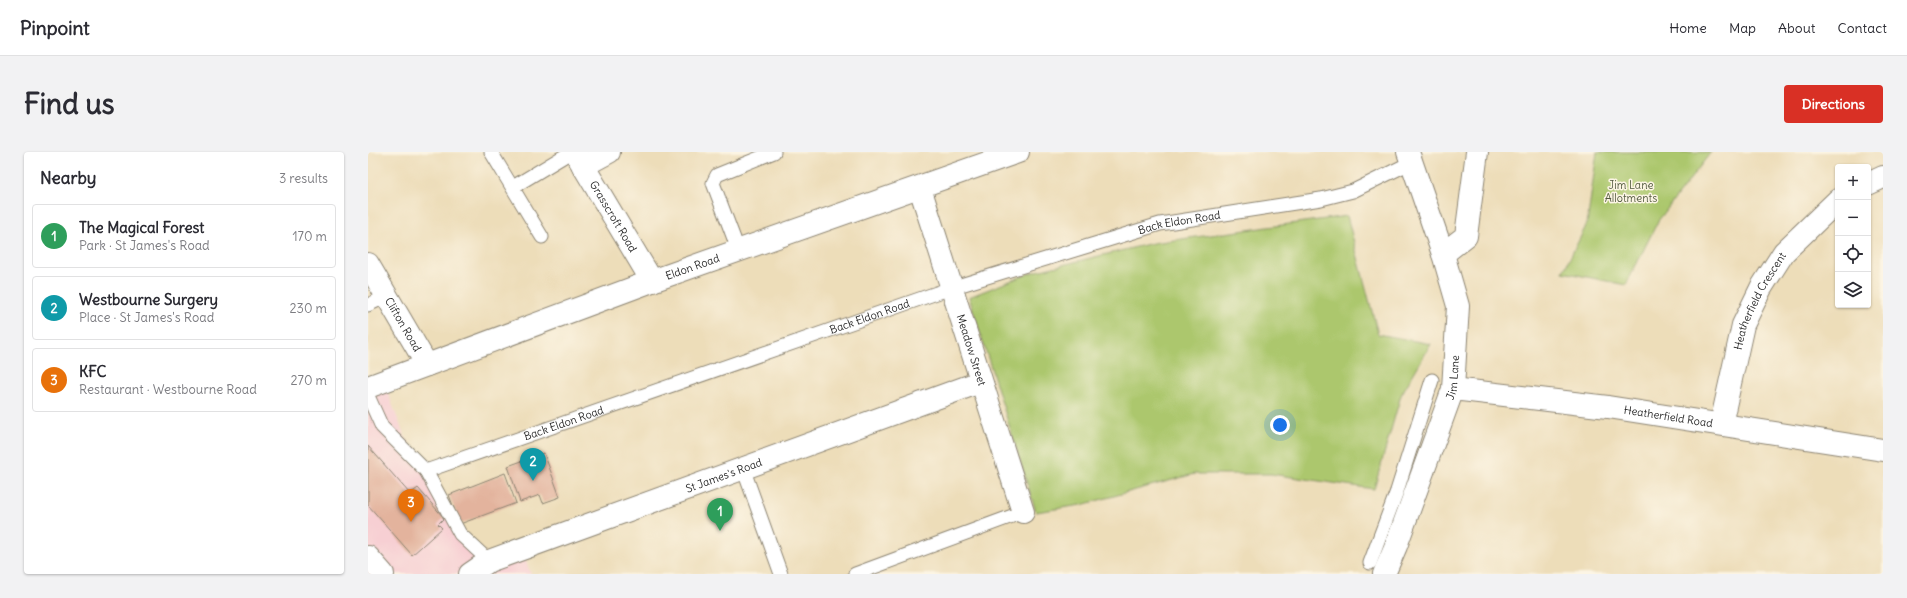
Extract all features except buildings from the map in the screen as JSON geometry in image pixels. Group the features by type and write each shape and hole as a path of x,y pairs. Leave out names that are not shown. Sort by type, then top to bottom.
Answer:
{"main road":[{"path":"577,157 609,152"},
{"name":"Eldon Road","path":"368,386 652,281 920,188 991,156 1018,152"},
{"path":"1443,254 1466,236 1477,152"},
{"name":"Grasscroft Road","path":"577,157 652,281"},
{"name":"Jim Lane","path":"1377,568 1406,493 1453,388 1458,306 1443,254 1410,157"},
{"path":"1871,183 1883,177"},
{"name":"Meadow Street","path":"920,188 980,382 1023,512"},
{"name":"Heatherfield Crescent","path":"1721,424 1743,325 1758,294 1784,252 1835,203"},
{"name":"Clifton Road","path":"368,264 378,300 427,365"},
{"name":"St James's Road","path":"470,574 489,561 980,382"},
{"name":"Heatherfield Road","path":"1453,388 1608,407 1883,450"},
{"path":"368,557 383,574"}],"lane":[{"path":"492,152 542,237"},
{"path":"739,252 713,182 718,175 774,152"},
{"path":"512,188 577,157"},
{"name":"Back Eldon Road","path":"426,471 951,288 1160,224 1321,199 1353,191 1410,157"},
{"name":"Jim Lane","path":"1406,493 1432,380"},
{"path":"368,396 382,426 426,471 460,534 489,561"},
{"path":"743,468 781,574"},
{"path":"856,574 876,571 1023,512"}],"shaded area":[{"path":"383,381 405,437 426,471 460,534 489,561 521,549 531,574 368,574 368,386"}],"green space":[{"name":"Jim Lane Allotments","path":"1597,152 1711,152 1658,221 1626,285 1563,272 1587,224"},
{"path":"1347,216 1378,334 1431,344 1401,395 1374,489 1271,474 1194,474 1081,505 1036,512 969,297 1033,272 1153,243"}],"place":[{"name":"Westbourne Surgery","path":"533,481"},
{"name":"KFC","path":"411,522"},
{"name":"The Magical Forest","path":"720,531"}]}
